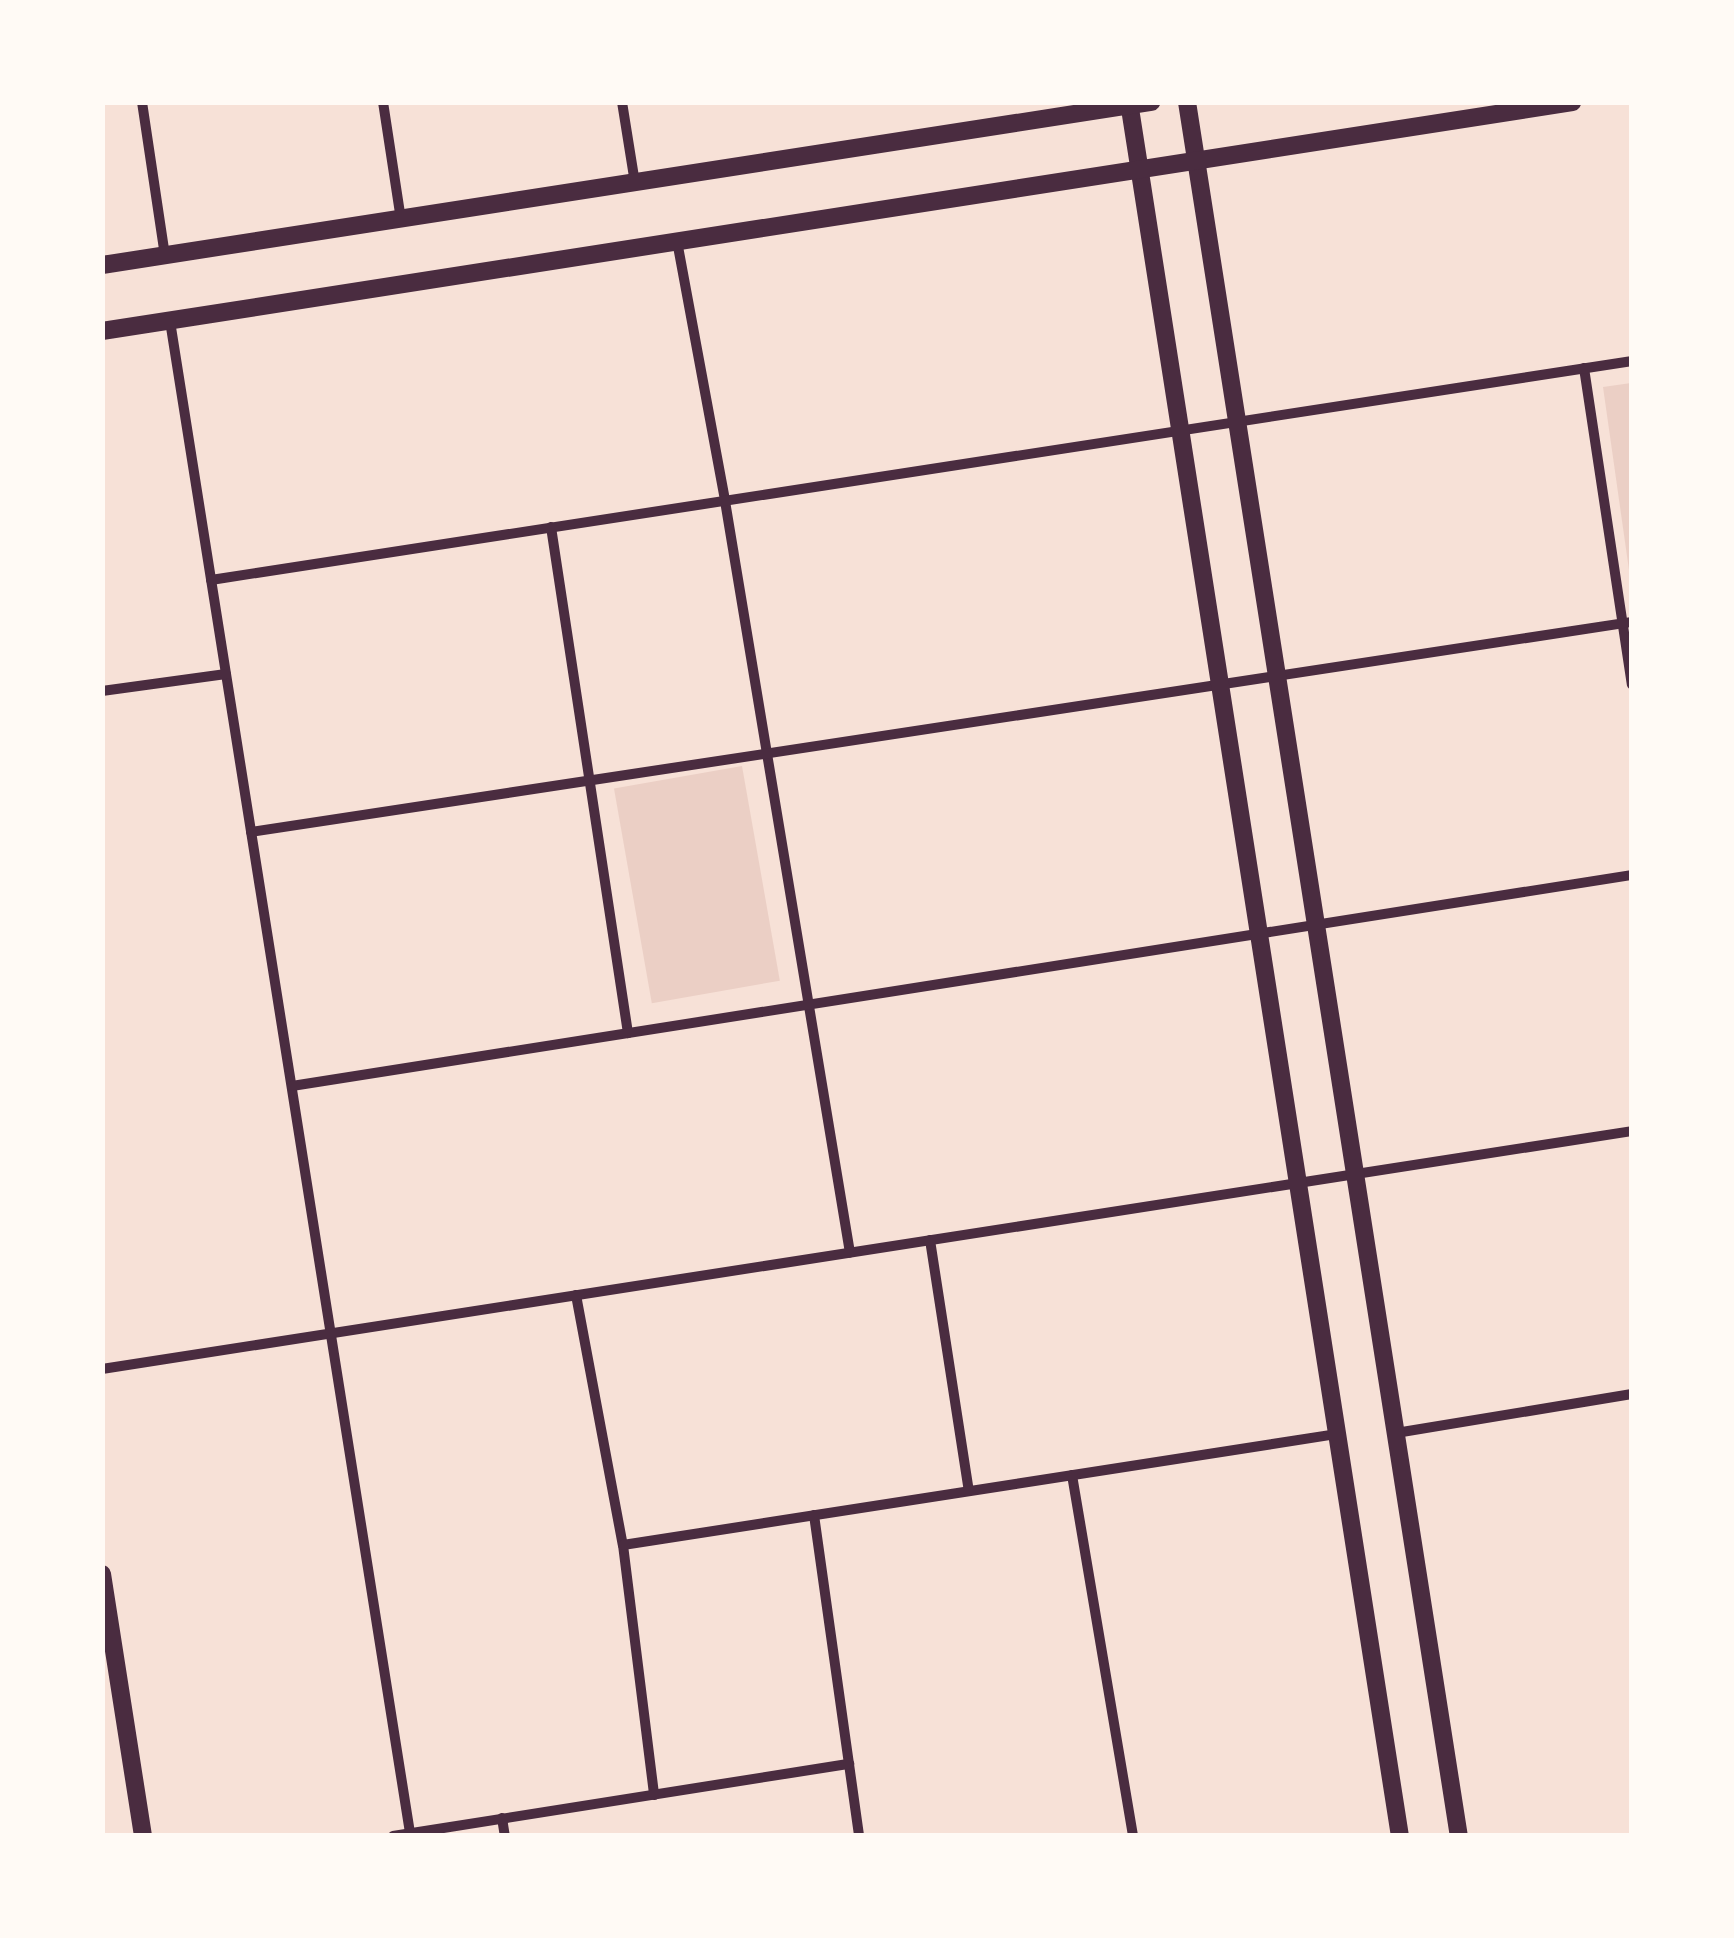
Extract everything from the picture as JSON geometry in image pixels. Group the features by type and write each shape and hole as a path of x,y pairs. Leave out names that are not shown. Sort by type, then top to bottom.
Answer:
{"street":[{"path":"142,102 165,255"},
{"path":"383,102 400,219"},
{"path":"622,102 634,182"},
{"path":"102,265 1150,102"},
{"path":"1188,102 1458,1836"},
{"path":"102,332 1572,102"},
{"path":"1129,104 1400,1836"},
{"path":"677,242 725,501 850,1253"},
{"path":"170,321 410,1833"},
{"path":"211,580 1632,361"},
{"path":"1584,368 1627,622 1632,684"},
{"path":"551,527 628,1033"},
{"path":"252,832 1627,622"},
{"path":"102,691 226,674"},
{"path":"292,1086 1632,875"},
{"path":"102,1369 1632,1130"},
{"path":"930,1240 969,1491"},
{"path":"576,1295 623,1545 654,1795"},
{"path":"1396,1433 1632,1394"},
{"path":"623,1545 1337,1434"},
{"path":"1072,1475 1133,1836"},
{"path":"814,1515 859,1836"},
{"path":"102,1574 143,1836"},
{"path":"393,1836 849,1764"},
{"path":"502,1818 505,1836"}],"shaded area":[{"path":"1631,383 1632,569 1629,570 1603,387"},
{"path":"742,766 780,981 652,1003 614,789"}]}
